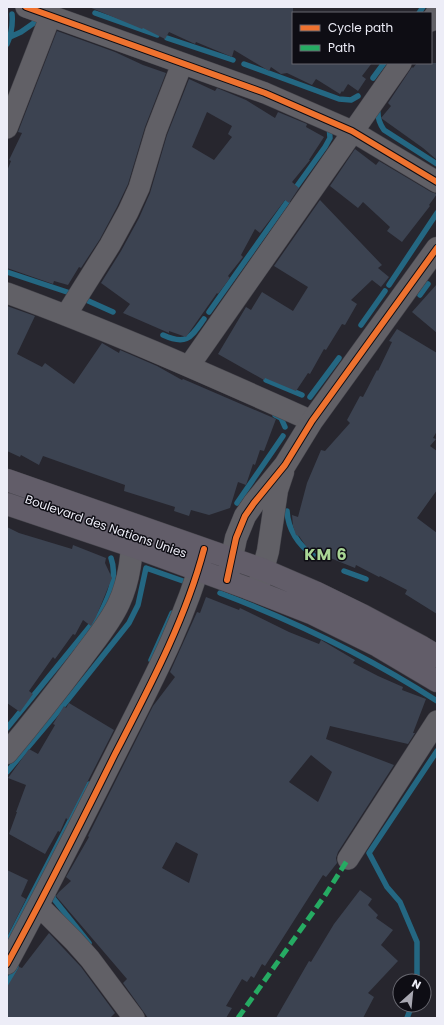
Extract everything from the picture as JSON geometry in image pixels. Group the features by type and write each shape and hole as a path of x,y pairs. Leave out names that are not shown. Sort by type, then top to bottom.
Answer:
{"main road":[{"name":"Boulevard des Nations Unies","path":"7,480 133,536 199,570 311,613 378,646 437,681"},
{"name":"Boulevard des Nations Unies","path":"7,504 133,536 204,549 232,558 315,592 356,612 437,656"}],"street":[{"path":"7,128 38,11 265,93 352,132 437,182"},
{"path":"66,315 110,245 128,212 139,188 156,131 182,64"},
{"path":"189,366 400,64"},
{"path":"227,580 236,538 245,516 284,465 312,421 437,248"},
{"path":"7,293 66,315 189,366 312,421"},
{"path":"257,591 264,570 277,490 284,465"},
{"path":"7,753 44,708 106,625 119,603 128,578 133,536"},
{"path":"7,964 39,906 163,658 192,591 204,549"},
{"path":"348,859 437,721"},
{"path":"39,906 90,959 134,1018"}],"building":[{"path":"89,7 293,7 292,64 371,64 362,76 366,79 358,91 348,84 340,94 316,79 312,85 287,73 281,74 271,67 269,71 234,50 232,57 196,42 195,44 169,32 165,39 143,28 142,29"},
{"path":"57,31 115,52 143,65 166,73 145,127 128,184 100,239 81,268 79,267 68,285 54,281 53,284 7,268 7,171 11,161 9,160 22,133 18,132"},
{"path":"437,63 437,160 381,118 391,106 388,103 412,67 413,68 416,64"},
{"path":"189,79 215,91 217,88 246,100 275,118 278,112 307,124 306,127 324,137 310,160 292,182 299,188 289,203 285,200 260,233 255,229 241,255 243,257 228,276 230,278 218,294 217,293 186,337 169,331 169,333 123,313 130,304 101,283 139,218 150,193 167,135","holes":["207,112 232,126 228,134 232,137 214,160 192,147"]},
{"path":"355,149 376,165 379,161 431,192 437,194 429,205 430,206 402,242 387,231 390,227 363,202 358,208 330,186"},
{"path":"320,200 382,265 378,268 389,277 381,287 372,280 351,300 357,304 345,325 342,324 326,350 324,349 310,374 308,373 296,391 265,378 264,380 218,354 246,307 251,310 262,292 293,311 308,287 274,266"},
{"path":"437,284 437,333 412,312"},
{"path":"7,306 35,316 17,354 42,367 45,363 74,384 102,343 119,353 120,350 157,366 182,380 183,379 276,419 264,451 260,450 255,465 253,464 246,485 238,482 230,508 209,515 191,510 189,516 174,511 175,507 124,491 125,485 43,456 39,465 21,455 20,457 7,451"},
{"path":"397,329 437,353 437,431 433,438 436,439 430,446 437,451 437,490 417,518 437,533 437,614 405,594 407,590 380,576 379,577 356,565 355,568 308,549 299,536 296,535 293,526 292,515 298,517 307,483 321,450 325,451 350,423 347,420 360,396 363,397 377,370 378,371 392,342 389,341"},
{"path":"7,527 19,533 72,549 73,545 106,558 105,563 112,578 91,626 83,620 75,635 73,634 55,659 53,657 29,691 33,694 20,712 7,703"},
{"path":"206,597 239,610 240,608 289,632 319,644 321,640 355,660 353,663 403,687 402,690 426,699 413,733 415,733 408,744 330,726 326,739 394,765 338,852 336,858 337,863 326,877 323,875 265,966 262,964 254,978 251,976 247,982 242,979 226,1006 232,1008 226,1018 148,1018 123,983 127,979 56,896 71,881 66,877 89,837 88,836 153,706 175,677 170,672 197,612 200,613","holes":["311,755 332,772 318,802 289,782","176,842 198,854 189,883 162,868"]},
{"path":"69,703 114,730 68,820 66,818 60,832 58,831 45,854 9,834 26,785 8,778 29,749 38,754 55,725 53,724 64,706 66,708"},
{"path":"7,870 28,880 21,896 26,899 7,937"},
{"path":"360,890 372,899 368,905 378,915 376,918 393,930 381,945 398,961 368,993 374,997 363,1018 276,1018 309,961 311,962 334,924"},
{"path":"49,933 81,967 115,1013 110,1018 7,1018 7,987 19,967 22,968"}],"waterway":[{"path":"420,12 423,7"},
{"path":"95,13 157,35"},
{"path":"7,44 12,29 12,14"},
{"path":"10,37 21,32 41,18"},
{"path":"167,38 233,60"},
{"path":"244,64 339,99 351,100 358,96"},
{"path":"373,78 383,64"},
{"path":"378,108 379,120 384,130 437,164"},
{"path":"297,186 330,138 329,125"},
{"path":"209,312 287,202"},
{"path":"389,285 437,213"},
{"path":"7,272 73,294"},
{"path":"420,295 428,284"},
{"path":"361,325 385,291"},
{"path":"84,299 113,312"},
{"path":"163,335 178,340 183,340 192,335 204,319"},
{"path":"310,397 339,358"},
{"path":"266,380 302,395"},
{"path":"275,415 281,418 285,427"},
{"path":"237,503 283,436"},
{"path":"287,511 289,524 295,536 298,541 313,555"},
{"path":"7,728 100,614 112,586 114,572 111,558"},
{"path":"7,772 66,702 129,623 138,605 146,568 183,581"},
{"path":"344,571 366,579"},
{"path":"220,593 332,641 437,701"},
{"path":"151,660 172,613"},
{"path":"417,973 417,942 400,902 387,887 369,853 437,751"},
{"path":"9,939 89,784"},
{"path":"53,893 53,898 89,943"},
{"path":"7,984 16,967"},
{"path":"407,1018 409,1013"}],"marked path":[{"path":"238,1018 326,894 348,859"}],"cycle path":[{"path":"26,7 265,93 352,131 437,182"},
{"path":"227,580 236,538 245,516 285,465 312,421 437,248"},
{"path":"7,964 62,860 165,654 187,602 204,549"}],"district":[{"name":"KM 6","path":"326,554"}]}
